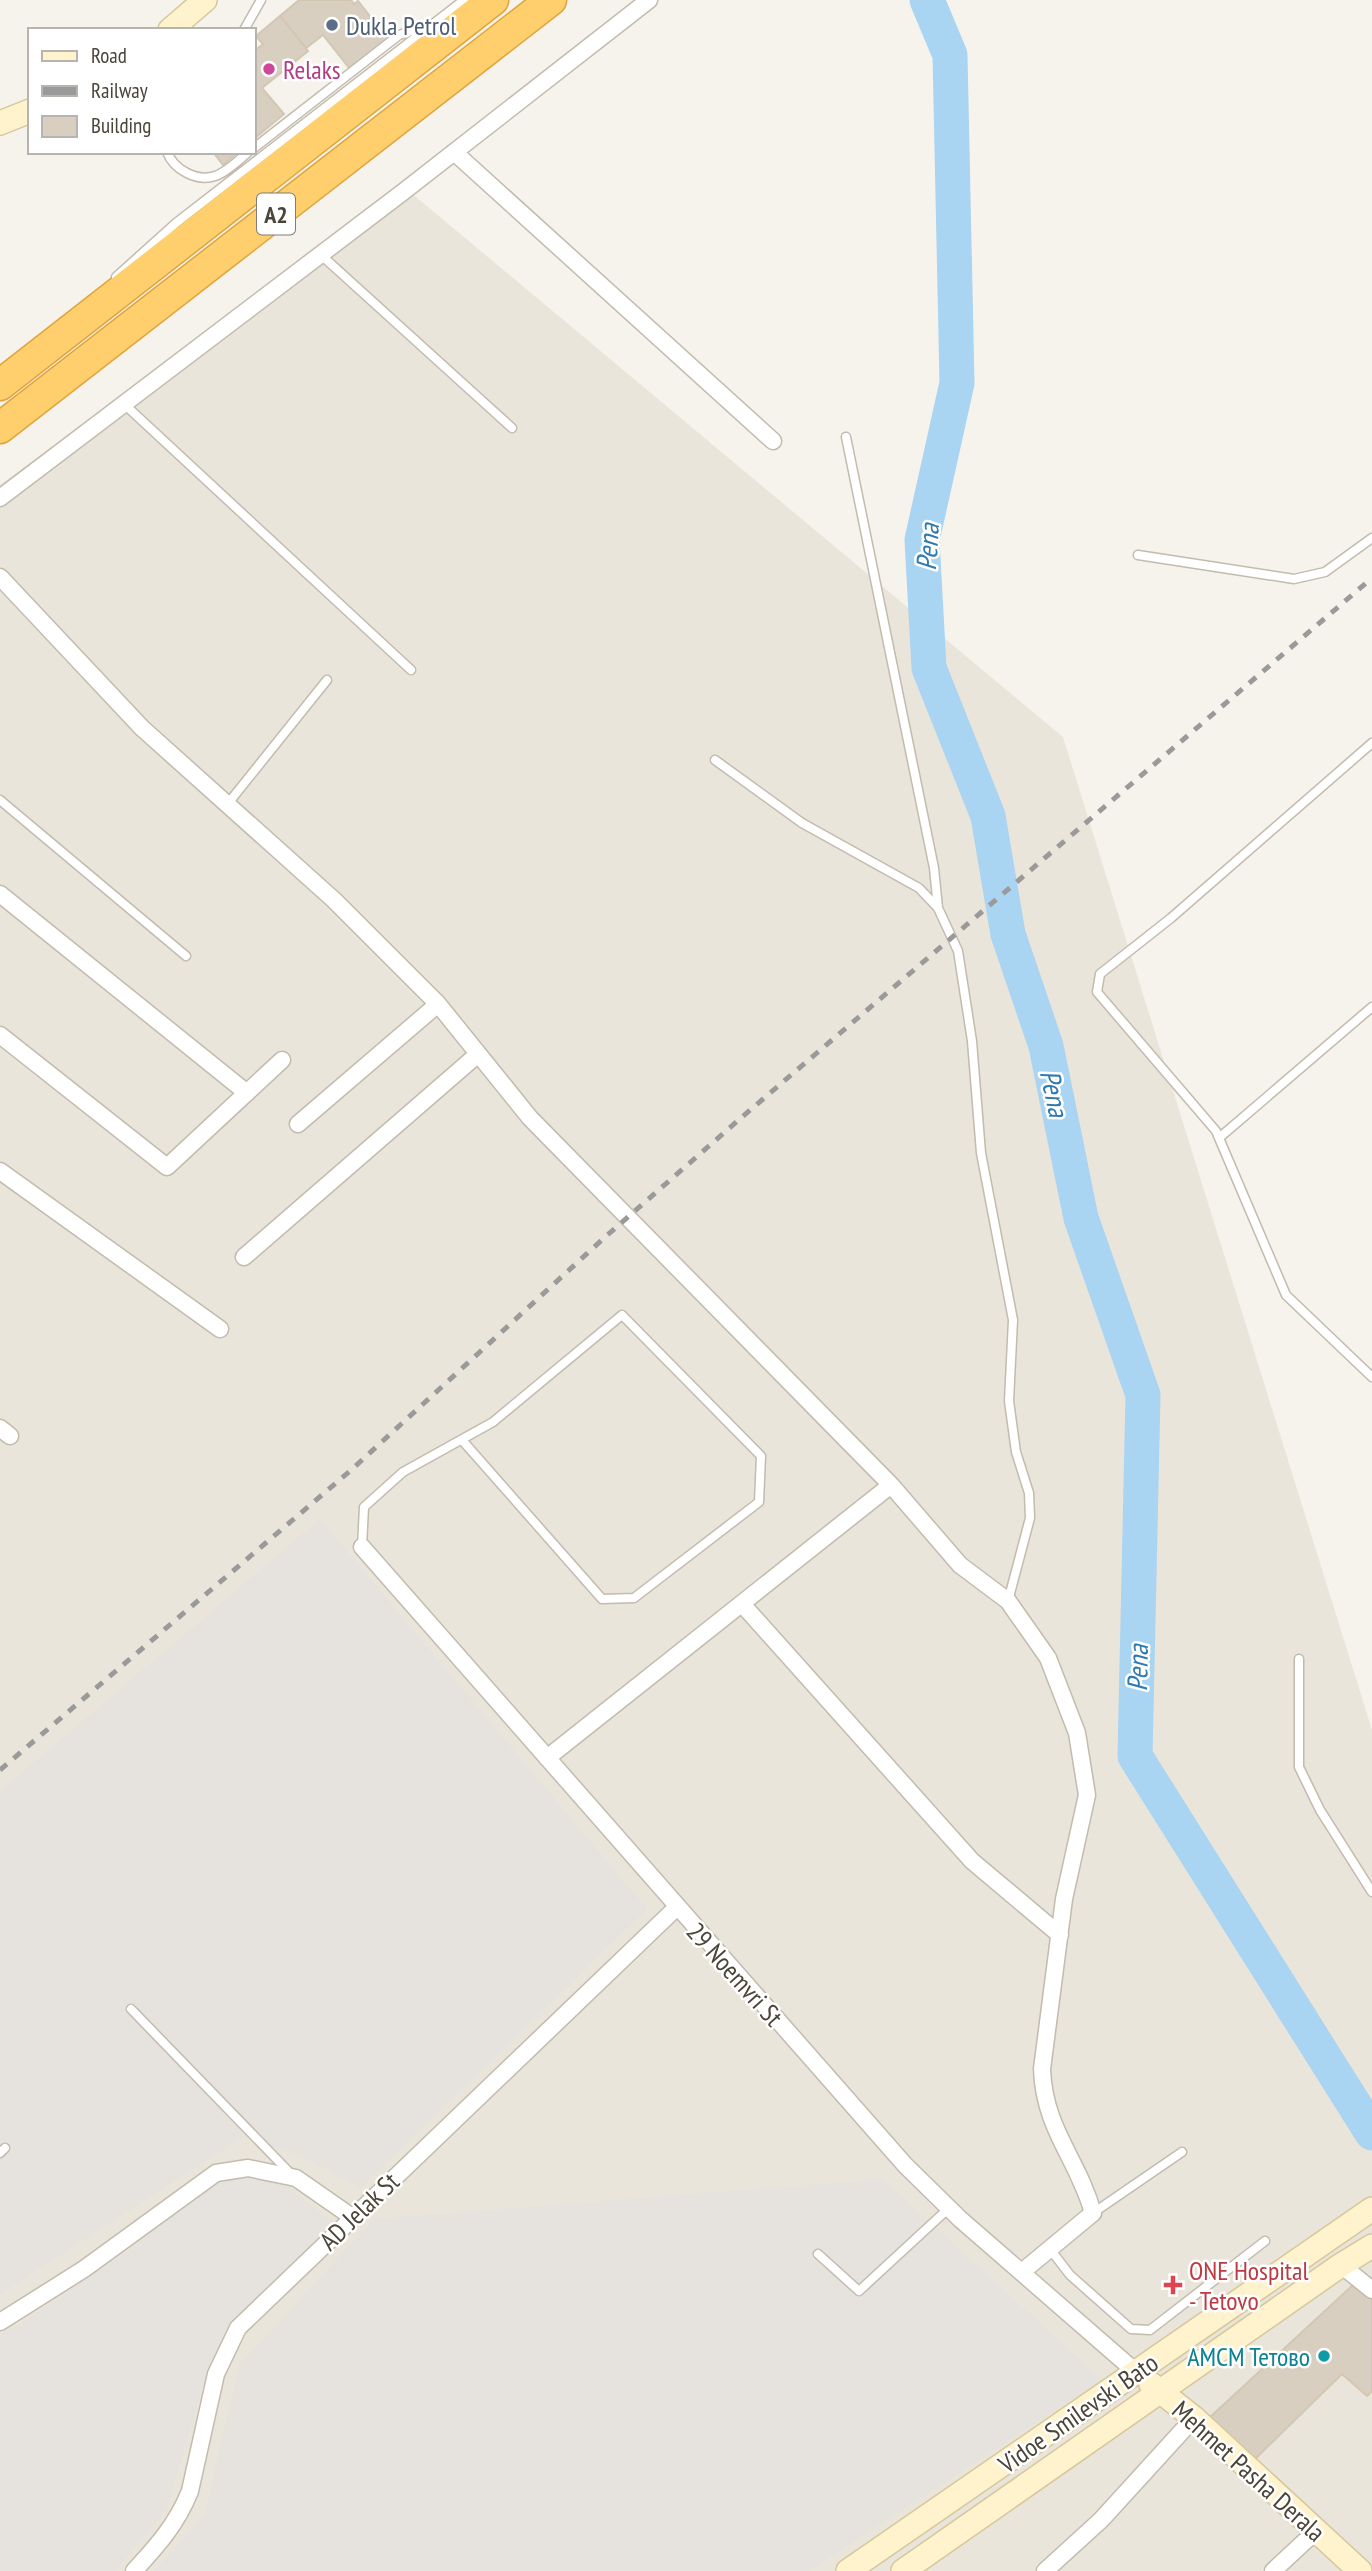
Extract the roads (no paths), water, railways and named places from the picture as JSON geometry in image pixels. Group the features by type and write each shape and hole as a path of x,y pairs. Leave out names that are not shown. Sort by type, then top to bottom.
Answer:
{"highway":[{"name":"A2","path":"0,384 493,0"},
{"name":"A2","path":"0,428 551,0"}],"street":[{"path":"172,28 205,0"},
{"path":"0,498 649,0"},
{"path":"0,123 28,112"},
{"path":"454,152 773,441"},
{"path":"0,577 142,728 334,900 438,1004 530,1118 891,1485 960,1565 1008,1601 1048,1658 1077,1732 1087,1795 1065,1899 1042,2069 1042,2091 1047,2112 1088,2193 1093,2213 1023,2272"},
{"path":"0,894 247,1093"},
{"path":"298,1124 438,1004"},
{"path":"0,1035 167,1167 282,1060"},
{"path":"244,1257 477,1055"},
{"path":"0,1171 220,1329"},
{"path":"547,1758 891,1485"},
{"name":"29 Noemvri St","path":"362,1547 676,1908 905,2165 949,2208 1137,2373"},
{"path":"742,1604 972,1861 1060,1935"},
{"name":"AD Jelak St","path":"134,2571 168,2534 191,2491 216,2374 238,2328 676,1908"},
{"path":"0,2322 84,2269 216,2173 247,2168 296,2178 352,2217"},
{"name":"Vidoe Smilevski Bato","path":"848,2571 1372,2209"},
{"path":"1356,2256 1372,2290"},
{"name":"Vidoe Smilevski Bato","path":"903,2571 1356,2256"},
{"name":"Mehmet Pasha Derala","path":"1137,2373 1194,2418 1360,2571"},
{"path":"1045,2571 1101,2520 1194,2418"},
{"path":"1273,2571 1316,2531"}],"lane":[{"path":"245,28 261,0"},
{"path":"104,287 176,223 464,0"},
{"path":"256,146 399,35 435,22"},
{"path":"333,102 337,83"},
{"path":"169,154 186,172 214,177 245,154"},
{"path":"320,254 512,428"},
{"path":"0,378 62,323"},
{"path":"123,403 411,670"},
{"path":"846,437 934,868 939,908 962,964 976,1075 981,1153 1013,1320 1009,1401 1016,1452 1028,1493 1030,1518 1008,1601"},
{"path":"1138,555 1294,579 1325,572 1372,538"},
{"path":"226,806 327,680"},
{"path":"1372,743 1171,918 1100,974 1097,992 1216,1132 1286,1295 1372,1377"},
{"path":"715,760 802,823 919,888 939,908"},
{"path":"0,800 186,956"},
{"path":"1219,1138 1372,1007"},
{"path":"362,1547 364,1507 403,1472 493,1422 622,1315 761,1456 759,1502 634,1598 602,1599 462,1440"},
{"path":"1299,1659 1299,1766 1320,1810 1372,1892"},
{"path":"131,2009 296,2178"},
{"path":"1093,2213 1182,2152"},
{"path":"818,2254 859,2291 949,2208"},
{"path":"1050,2249 1070,2275 1131,2329 1150,2330 1265,2241"}],"waterway":[{"name":"Pena","path":"927,0 950,55 957,383 922,540 929,668 988,816 1008,934 1046,1046 1081,1218 1143,1395 1135,1756 1372,2133"}],"railway":[{"path":"0,1770 350,1471 604,1238 742,1117 1372,578"}],"place":[{"name":"Dukla Petrol","path":"332,25"},
{"name":"Relaks","path":"269,69"},
{"name":"ONE Hospital - Tetovo","path":"1173,2285"},
{"name":"АМСМ Тетово","path":"1324,2356"}]}
